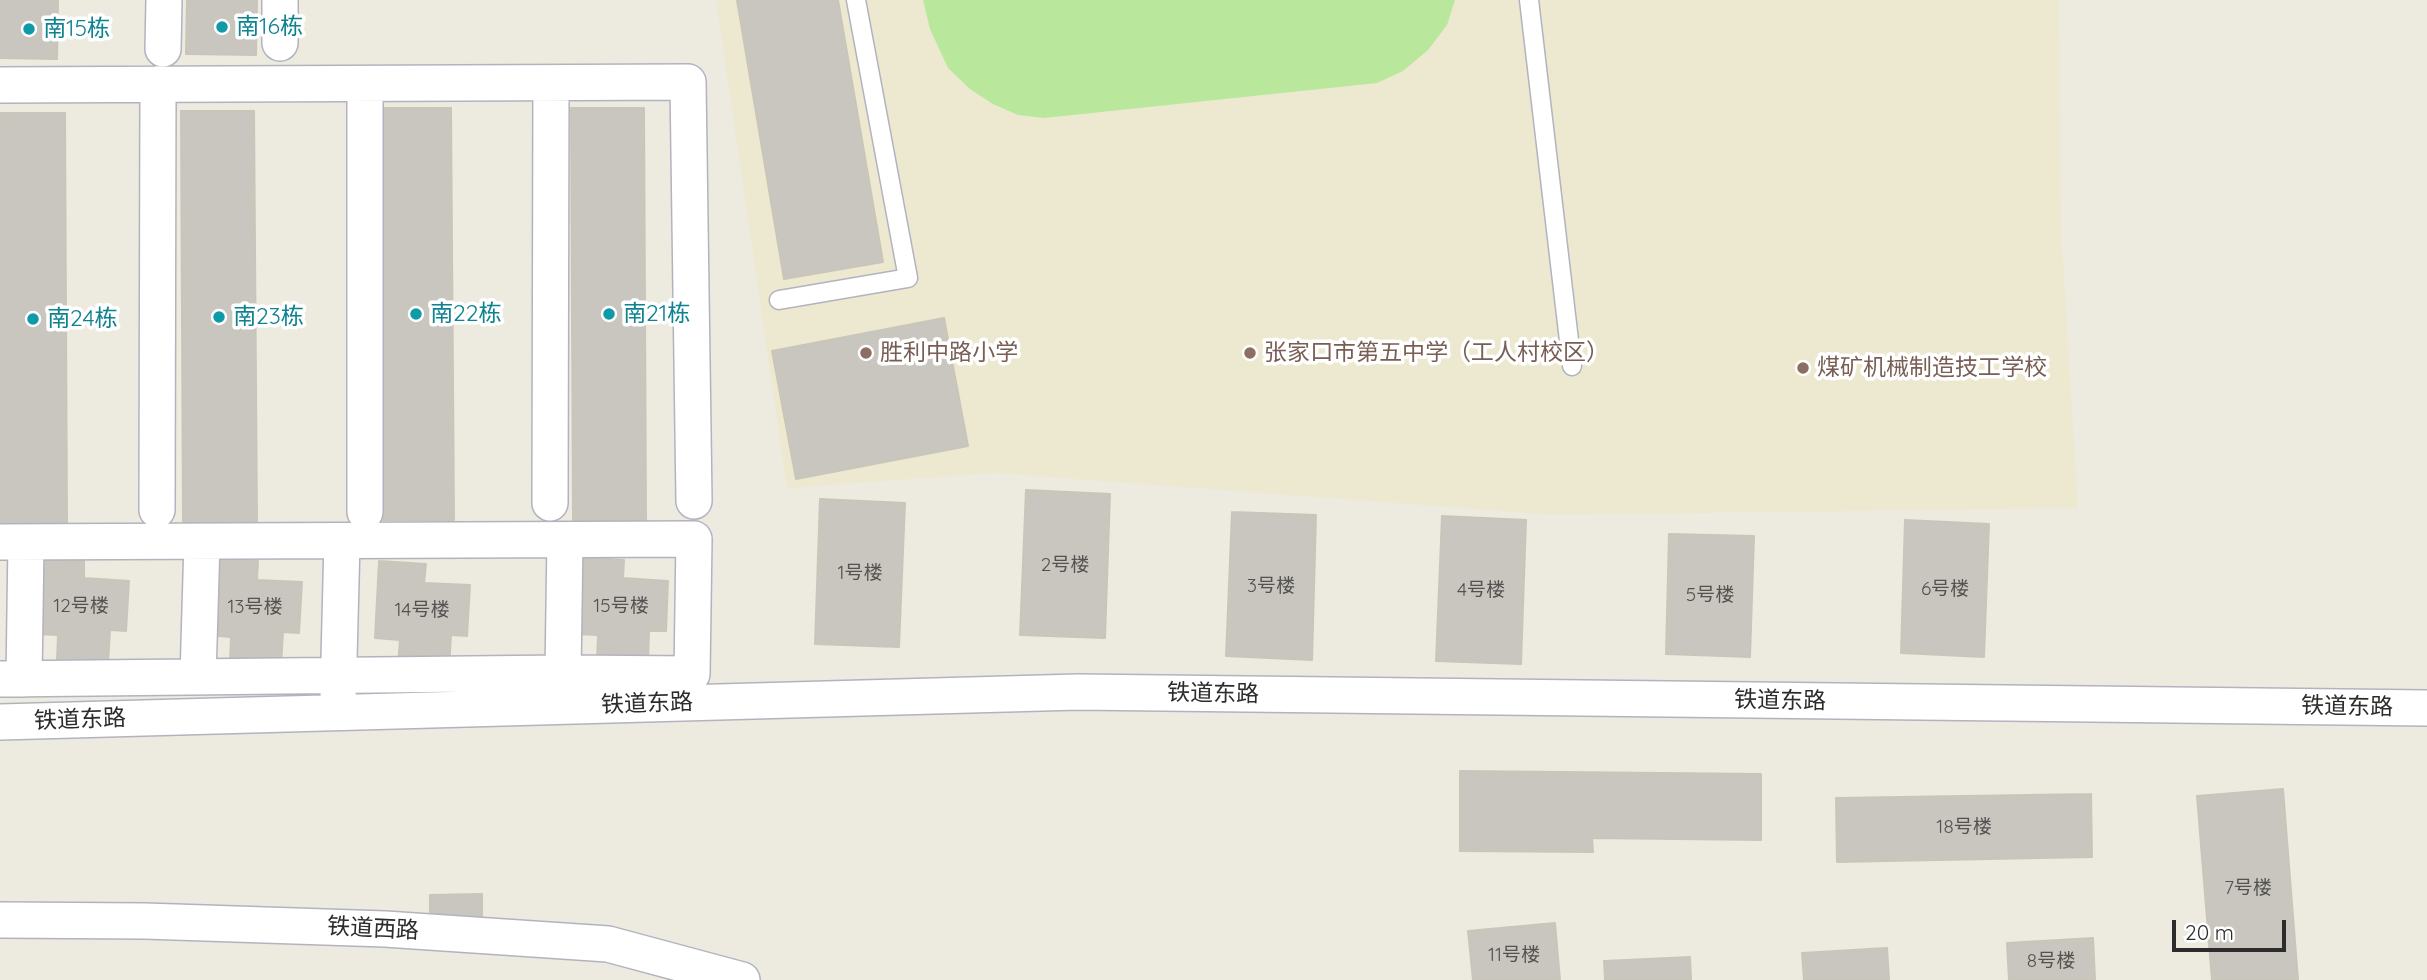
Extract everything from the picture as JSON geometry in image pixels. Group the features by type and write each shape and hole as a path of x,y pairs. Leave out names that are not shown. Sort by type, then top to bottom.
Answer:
{"street":[{"path":"163,0 163,49"},
{"path":"280,0 280,43"},
{"path":"0,85 688,82 694,501"},
{"path":"365,83 365,512"},
{"path":"550,503 551,83"},
{"path":"157,510 158,84"},
{"path":"694,539 692,674 12,679 13,542 342,541 694,539"},
{"path":"563,673 565,540"},
{"path":"338,713 342,541"},
{"path":"198,677 202,542"},
{"name":"铁道东路","path":"0,722 1078,692 2427,708"},
{"name":"铁道西路","path":"0,920 145,921 385,929 608,944 742,980"}],"lane":[{"path":"779,300 908,278 856,0"},
{"path":"1529,0 1572,366"}],"shaded area":[{"path":"716,0 2059,0 2061,228 2078,508 1555,515 994,473 787,488"}],"green space":[{"path":"923,0 1455,0 1447,25 1428,50 1403,71 1377,83 1044,118 1018,115 993,104 970,89 948,68 930,29"}],"building":[{"name":"南15栋","path":"0,0 58,0 57,59 0,58"},
{"name":"南16栋","path":"187,0 257,0 256,55 186,54"},
{"path":"737,0 838,0 883,262 784,279"},
{"name":"南22栋","path":"377,108 451,108 454,520 380,520"},
{"name":"南21栋","path":"571,108 644,108 646,520 573,520"},
{"name":"南23栋","path":"181,111 254,111 257,523 183,523"},
{"name":"南24栋","path":"0,113 65,113 67,525 0,525"},
{"path":"944,318 968,446 796,479 772,351"},
{"path":"1026,490 1110,494 1105,638 1020,635"},
{"path":"820,499 905,503 899,647 815,644"},
{"path":"1232,512 1316,515 1312,660 1226,656"},
{"path":"1442,516 1526,520 1521,664 1436,661"},
{"path":"1905,520 1989,524 1984,657 1901,653"},
{"path":"1669,534 1754,536 1750,657 1666,654"},
{"path":"38,557 84,559 84,578 129,581 126,631 110,630 108,664 57,661 58,635 34,634"},
{"path":"578,557 624,560 623,578 668,581 666,631 649,631 648,664 597,661 598,635 573,634"},
{"path":"211,558 258,561 257,580 302,582 299,633 283,632 281,666 230,662 231,637 207,635"},
{"path":"379,561 426,564 424,583 470,585 467,636 451,635 449,669 398,666 400,640 375,638"},
{"path":"1460,771 1761,774 1761,840 1592,838 1593,852 1460,851"},
{"path":"2283,789 2298,980 2212,980 2197,796"},
{"path":"2091,794 2092,857 1837,862 1836,798"},
{"path":"482,894 482,917 430,918 430,895"},
{"path":"1555,923 1560,980 1473,980 1468,931"},
{"path":"2093,938 2095,980 2009,980 2007,943"},
{"path":"1887,948 1889,980 1804,980 1802,953"},
{"path":"1690,957 1691,980 1605,980 1604,961"}],"place":[{"name":"南16栋","path":"222,27"},
{"name":"南15栋","path":"29,29"},
{"name":"南22栋","path":"416,314"},
{"name":"南21栋","path":"609,314"},
{"name":"南23栋","path":"219,317"},
{"name":"南24栋","path":"33,319"},
{"name":"胜利中路小学","path":"866,353"},
{"name":"张家口市第五中学（工人村校区）","path":"1250,353"},
{"name":"煤矿机械制造技工学校","path":"1803,368"}]}
